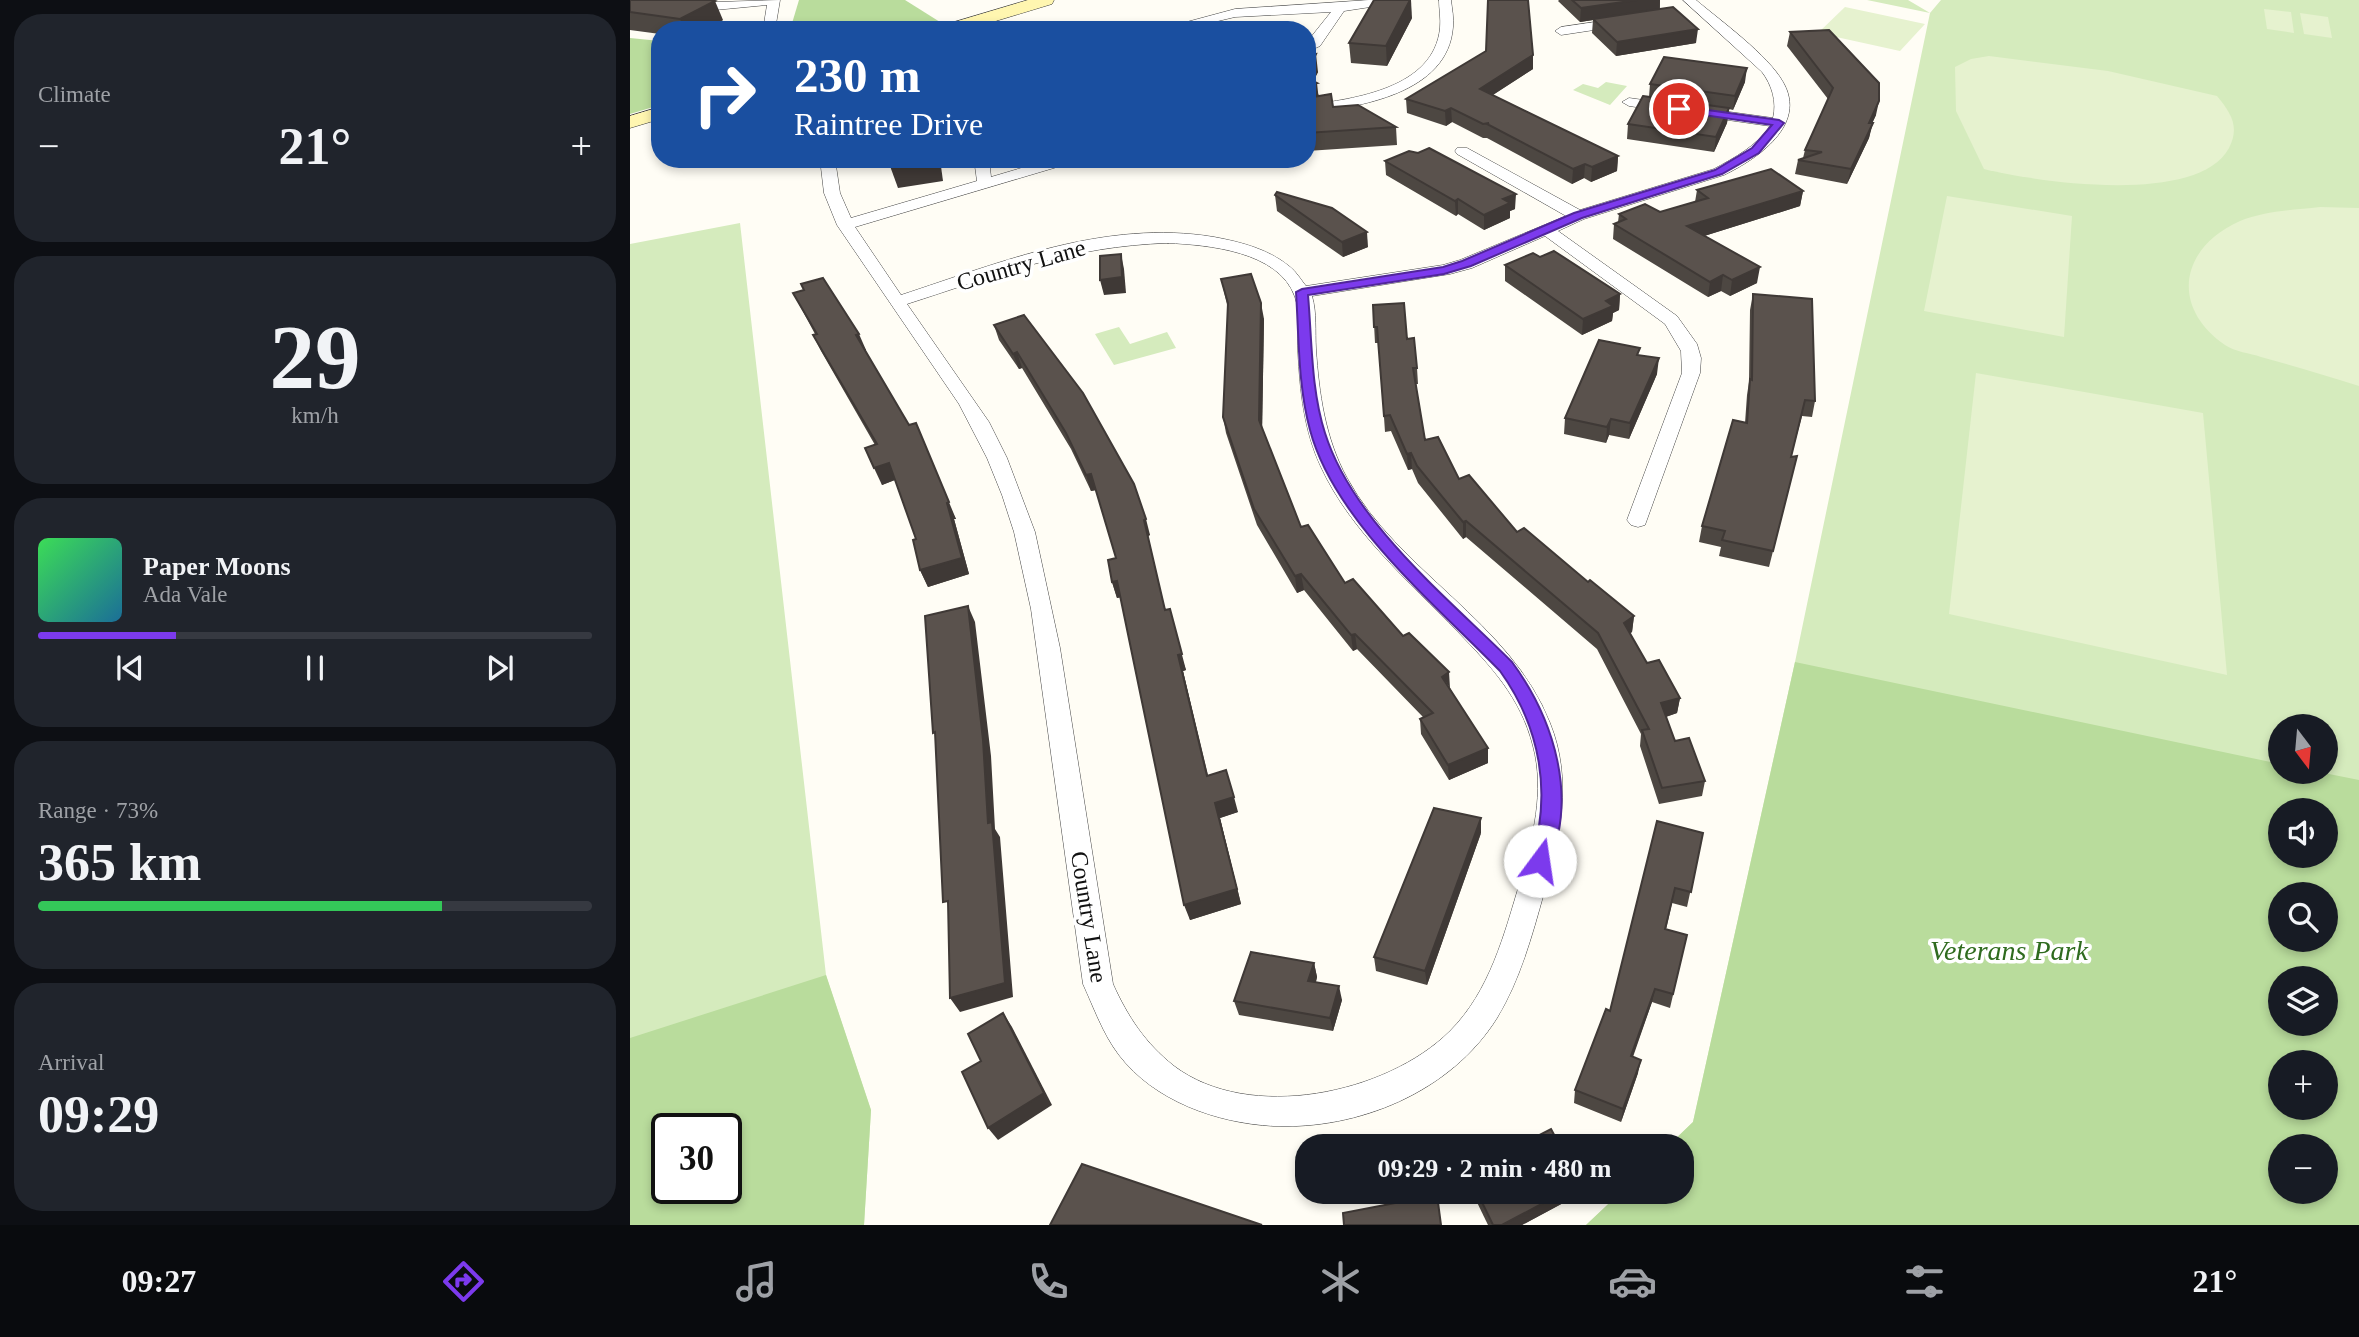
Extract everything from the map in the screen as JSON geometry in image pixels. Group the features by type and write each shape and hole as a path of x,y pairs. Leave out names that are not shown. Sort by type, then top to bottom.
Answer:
{"street":[{"path":"700,0 715,6 773,0 770,21"},
{"path":"977,21 1046,0"},
{"path":"1202,21 1236,13 1340,8 1390,0"},
{"path":"1316,108 1369,99 1409,83 1422,74 1440,49 1447,32 1448,15 1444,0"},
{"path":"1302,292 1444,270 1466,264 1578,216 1719,172 1756,150 1779,123 1782,111 1778,83 1768,69 1692,7"},
{"path":"1316,42 1340,8"},
{"path":"1561,31 1637,20"},
{"path":"1629,102 1779,123"},
{"path":"630,122 651,116"},
{"path":"1462,151 1578,216"},
{"name":"Country Lane","path":"828,168 832,192 845,225 978,422 1004,473 1025,532 1041,598 1098,984 1112,1019 1134,1050 1167,1079 1208,1100 1255,1111 1300,1112 1356,1101 1386,1091 1424,1071 1457,1045 1486,1012 1505,977 1547,838 1552,799 1549,760 1540,725 1522,689 1506,667 1375,533 1349,499 1329,464 1317,431 1310,398 1302,292 1293,278 1279,265 1259,254 1219,243 1181,239 1082,245 1052,252 897,302"},
{"path":"982,168 985,185"},
{"path":"845,225 1040,168"},
{"path":"1545,229 1671,320 1684,334 1691,351 1690,373 1638,520"}],"green space":[{"path":"799,0 905,0 938,21 793,21"},
{"path":"1867,0 1908,0 1930,13"},
{"name":"Veterans Park","path":"1941,0 2359,0 2359,1225 1586,1225 1608,1204 1694,1204 1694,1134 1680,1134 1693,1122 1795,662 1930,13"},
{"path":"1845,7 1925,24 1900,51 1818,33"},
{"path":"2264,9 2291,12 2294,33 2267,29"},
{"path":"2300,13 2328,17 2332,38 2304,34"},
{"path":"630,38 651,40 651,108 630,114"},
{"path":"1989,56 2108,71 2217,96 2232,120 2232,140 2229,148 2212,166 2185,178 2152,184 2076,183 1984,169 1956,111 1955,67 1971,59"},
{"path":"1606,82 1627,86 1610,105 1573,90 1583,84 1598,88"},
{"path":"1947,196 2072,216 2064,337 1924,311"},
{"path":"2320,207 2359,208 2359,386 2225,345 2207,330 2195,313 2190,295 2189,278 2195,261 2205,246 2220,232 2259,215"},
{"path":"740,223 826,975 871,1110 864,1225 630,1225 630,244"},
{"path":"1119,327 1130,344 1167,332 1176,348 1114,365 1095,334"},
{"path":"1976,373 2203,413 2227,675 1949,614"},
{"path":"1795,662 2268,761 2268,784 2338,784 2338,776 2359,780 2359,1225 1586,1225 1608,1204 1694,1204 1694,1134 1680,1134 1693,1122"},
{"path":"826,975 871,1110 864,1225 630,1225 630,1038"}],"building":[{"path":"630,0 715,1 680,19 630,12"},
{"path":"1374,0 1410,0 1386,46 1349,43"},
{"path":"1488,0 1528,0 1533,55 1480,89 1618,156 1592,167 1585,164 1573,169 1487,124 1489,123 1483,124 1451,108 1445,111 1406,99 1486,51"},
{"path":"1572,0 1637,0 1581,8"},
{"path":"1673,7 1698,29 1617,42 1593,19"},
{"path":"1829,30 1879,83 1879,101 1869,123 1873,123 1851,169 1798,160 1822,152 1805,150 1833,88 1790,32"},
{"path":"1664,57 1747,68 1735,96 1650,84"},
{"path":"1331,94 1333,107 1358,105 1396,127 1316,132 1316,96"},
{"path":"1643,96 1729,108 1716,137 1628,124"},
{"path":"1429,148 1516,194 1503,199 1510,203 1484,215 1385,161 1409,151 1418,153"},
{"path":"1771,169 1803,191 1687,226 1760,267 1732,280 1723,275 1710,282 1614,224 1626,219 1619,214 1645,204 1660,212 1708,198 1697,190"},
{"path":"1277,192 1332,208 1367,232 1342,242 1275,195"},
{"path":"1554,251 1620,294 1606,301 1613,306 1583,319 1505,265 1533,253 1540,257"},
{"path":"1121,254 1122,277 1100,280 1100,256"},
{"path":"1251,274 1261,303 1259,420 1301,527 1308,525 1345,583 1353,579 1403,636 1409,633 1449,672 1442,677 1488,748 1448,765 1420,719 1433,713 1355,634 1351,635 1301,574 1295,576 1254,509 1223,417 1228,303 1221,279"},
{"path":"823,278 859,334 856,335 909,425 916,423 949,502 947,503 962,558 920,570 913,540 916,539 889,463 874,468 865,448 877,444 813,335 817,334 793,293 804,290 801,284"},
{"path":"1753,294 1812,299 1815,401 1805,400 1791,457 1797,456 1773,551 1722,540 1725,531 1702,526 1733,420 1747,423 1750,379 1752,380"},
{"path":"1404,303 1407,339 1414,338 1417,368 1413,368 1425,440 1438,437 1459,479 1469,475 1517,532 1524,528 1588,582 1590,580 1634,616 1624,623 1647,663 1659,660 1680,698 1661,703 1675,741 1689,738 1705,781 1662,788 1642,730 1649,729 1598,633 1466,521 1463,522 1417,466 1411,453 1407,454 1390,415 1384,416 1373,305"},
{"path":"1024,315 1083,393 1134,484 1146,519 1144,520 1165,610 1170,609 1182,654 1178,655 1207,776 1226,770 1234,797 1215,803 1237,889 1184,905 1117,581 1112,582 1108,560 1116,558 1091,474 1086,475 1066,433 1017,352 1013,354 994,325"},
{"path":"1599,340 1640,348 1637,355 1659,358 1630,423 1611,419 1607,427 1565,418"},
{"path":"968,606 983,740 988,823 992,822 1005,983 950,998 948,901 943,902 935,732 933,733 925,616"},
{"path":"1434,808 1481,818 1425,971 1374,957"},
{"path":"1657,821 1703,833 1691,892 1675,888 1665,929 1687,935 1673,994 1655,989 1631,1056 1641,1060 1623,1109 1575,1090 1606,1009 1610,1011"},
{"path":"1251,952 1314,963 1308,981 1339,986 1330,1018 1234,1001"},
{"path":"1003,1013 1044,1093 988,1128 962,1072 981,1061 968,1034"},
{"path":"1551,1129 1554,1134 1541,1134"},
{"path":"1082,1164 1262,1225 1050,1225"},
{"path":"1390,1204 1438,1204 1441,1225 1344,1225 1343,1213"},
{"path":"1483,1204 1541,1204 1502,1225 1493,1225"}],"route":[{"path":"1540,861 1547,838 1552,799 1549,760 1540,725 1522,689 1506,667 1375,533 1349,499 1329,464 1317,431 1310,398 1305,300 1302,292 1444,270 1466,264 1578,216 1719,172 1756,150 1769,138 1779,123 1679,109"}]}
